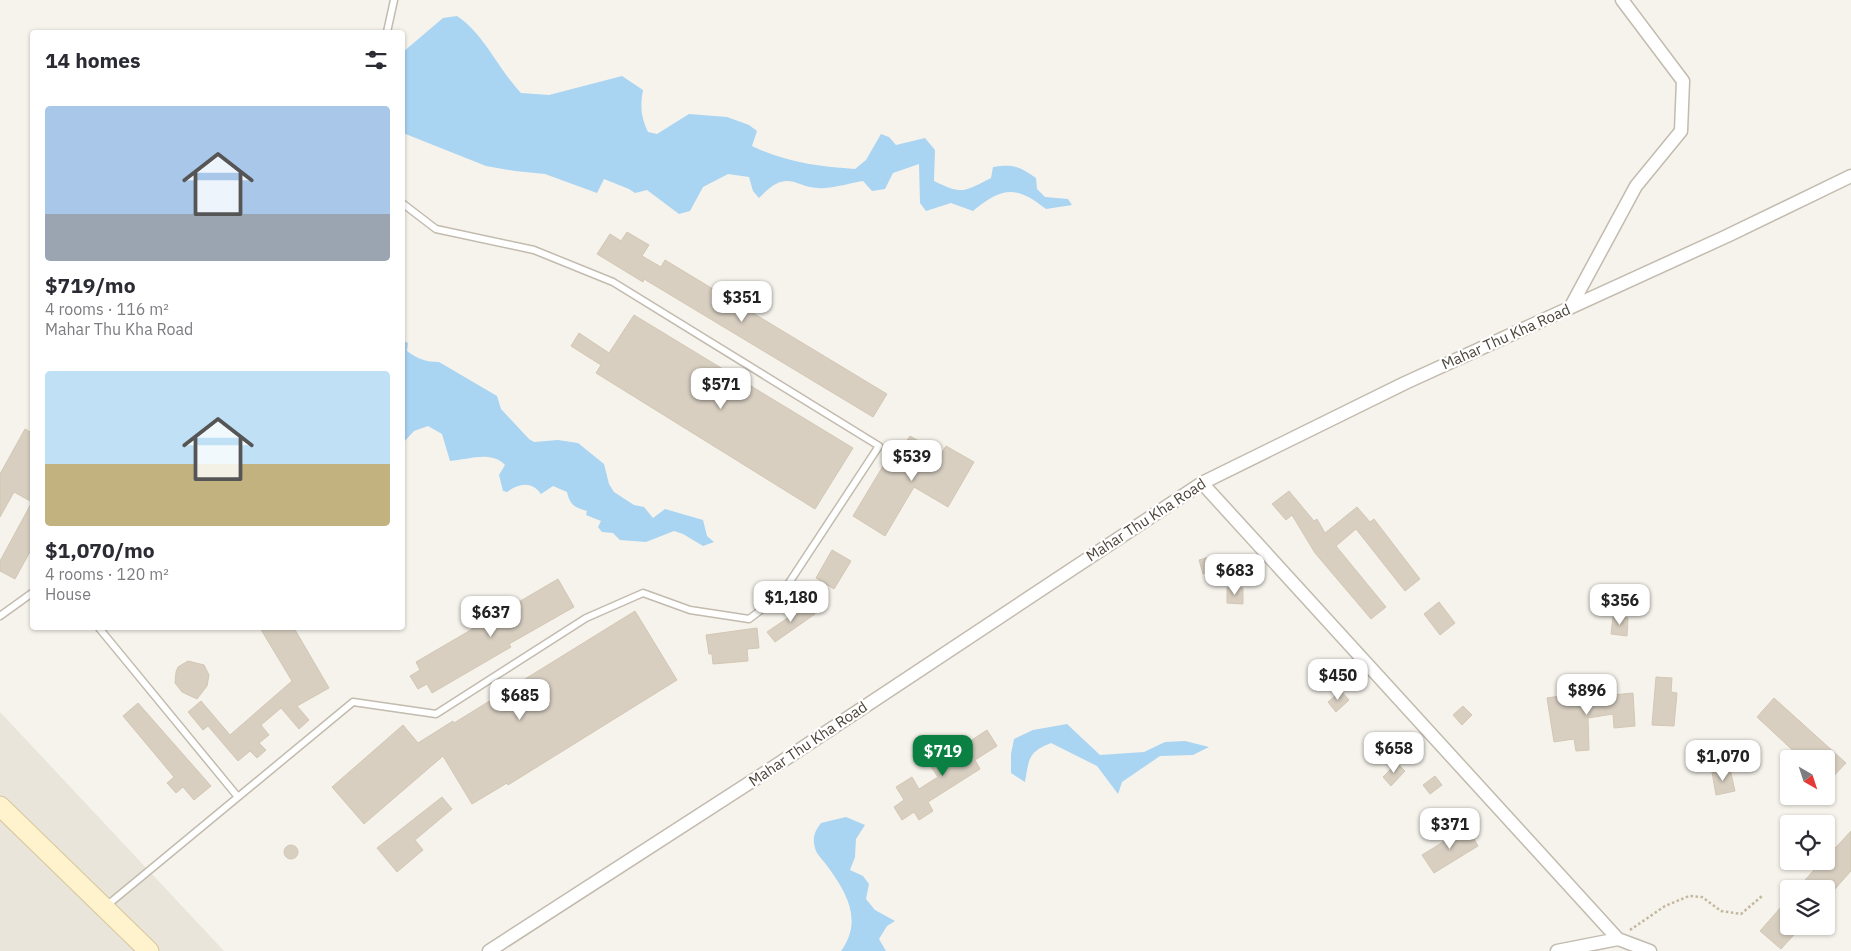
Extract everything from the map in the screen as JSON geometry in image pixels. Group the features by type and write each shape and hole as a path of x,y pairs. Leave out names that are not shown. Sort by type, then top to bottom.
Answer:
{"main road":[{"path":"0,806 148,951"}],"street":[{"path":"1570,308 1636,186 1681,131 1683,81 1622,0"},
{"name":"Mahar Thu Kha Road","path":"489,951 766,772 1202,483 1405,383 1851,176"},
{"path":"1202,483 1618,939 1650,951"},
{"path":"1557,951 1618,939"}],"lane":[{"path":"387,30 394,0"},
{"path":"104,908 353,702 436,714 586,618 643,593 690,610 749,619 781,595 879,446 613,282 534,250 436,229 405,205"},
{"path":"0,616 30,594"},
{"path":"101,630 238,797"}],"path":[{"path":"1618,939 1665,906 1689,896 1702,897 1721,911 1741,914 1762,896"}],"shaded area":[{"path":"0,712 224,951 0,951"}],"water":[{"path":"457,16 467,24 476,33 521,93 549,95 622,76 643,90 642,112 648,132 657,134 689,114 727,117 749,125 757,131 752,146 764,152 802,163 855,169 866,160 881,134 889,137 896,145 925,138 935,150 934,181 957,190 963,190 991,178 993,167 1011,166 1020,168 1036,178 1037,189 1045,197 1068,199 1072,205 1046,209 1026,196 1009,192 992,197 973,211 951,203 926,211 920,203 919,164 893,173 885,189 872,191 863,181 835,187 815,188 786,181 770,188 759,198 753,191 749,177 728,174 703,187 690,211 679,214 647,190 635,193 604,179 597,193 545,174 486,166 405,134 405,50 443,18"},
{"path":"405,342 408,343 407,351 418,358 439,362 497,396 501,409 529,439 534,442 558,440 578,443 604,464 609,484 614,492 634,505 644,507 653,518 665,509 703,520 707,536 714,542 703,546 674,531 646,542 620,540 613,533 602,532 598,527 601,521 586,515 587,511 571,503 567,492 553,486 541,494 529,485 521,485 507,492 503,491 499,475 505,465 499,460 479,457 450,461 442,434 428,426 414,431 405,441"},
{"path":"1067,724 1100,755 1144,752 1165,742 1185,741 1209,747 1193,755 1160,756 1122,782 1118,794 1097,766 1051,743 1043,746 1031,757 1025,782 1011,773 1011,754 1014,739 1033,730"},
{"path":"846,817 865,825 856,839 855,857 850,870 863,876 869,884 866,899 875,910 895,921 887,926 879,939 886,951 841,951 848,940 851,929 852,918 850,908 841,887 817,853 814,837 821,823"}],"building":[{"path":"627,232 649,245 642,256 661,267 665,260 887,394 873,417 644,279 643,282 597,254 610,234 621,241"},
{"path":"634,315 853,448 815,509 596,373 601,365 571,346 579,333 609,353"},
{"path":"25,429 30,432 30,501 14,492 0,517 0,474"},
{"path":"910,436 941,454 946,446 974,462 948,507 914,487 885,536 853,516 898,441 904,445"},
{"path":"1289,491 1314,521 1317,519 1325,533 1357,507 1370,522 1374,519 1420,579 1405,591 1356,529 1336,546 1386,607 1371,619 1315,553 1292,515 1286,520 1272,504"},
{"path":"30,506 30,552 15,579 0,571 0,561"},
{"path":"832,550 851,561 834,589 816,578"},
{"path":"1213,556 1217,570 1203,574 1199,560"},
{"path":"558,579 574,607 509,644 511,647 432,693 427,684 418,689 410,676 420,670 416,662"},
{"path":"1227,588 1243,588 1243,604 1227,603"},
{"path":"1439,602 1455,623 1440,635 1424,614"},
{"path":"808,604 815,614 775,642 767,632"},
{"path":"635,611 677,680 508,785 507,783 472,804 443,756 364,824 332,787 403,725 418,743 453,721 454,723"},
{"path":"1613,617 1628,618 1627,636 1611,634"},
{"path":"757,628 759,648 747,649 748,661 713,664 712,654 709,654 706,635"},
{"path":"261,630 295,630 329,688 297,706 309,720 299,729 281,708 261,725 269,735 259,743 266,750 257,758 250,751 238,761 208,726 203,730 188,712 201,701 230,735 292,681"},
{"path":"188,661 204,665 209,675 207,686 197,699 182,692 175,683 178,667"},
{"path":"1656,677 1672,678 1671,692 1677,693 1674,726 1652,725"},
{"path":"1341,691 1349,700 1336,712 1328,702"},
{"path":"1586,692 1588,705 1612,702 1612,695 1633,693 1635,726 1614,728 1613,714 1588,718 1589,750 1576,751 1574,739 1554,742 1547,698"},
{"path":"1774,698 1832,750 1792,750 1757,717"},
{"path":"138,703 211,786 194,800 183,787 176,793 167,783 174,777 123,716"},
{"path":"1463,706 1472,715 1462,725 1453,715"},
{"path":"987,730 997,746 975,760 980,769 928,802 933,811 919,820 914,812 902,820 894,807 904,800 896,787 912,777 919,789 938,777 931,767"},
{"path":"1835,753 1846,763 1835,775"},
{"path":"1397,763 1405,771 1391,786 1383,777"},
{"path":"1730,769 1735,791 1716,795 1712,772"},
{"path":"1435,776 1442,785 1430,794 1423,785"},
{"path":"442,797 452,809 415,840 423,850 397,872 377,848"},
{"path":"1467,827 1478,846 1434,873 1422,855"},
{"path":"1851,831 1851,871 1835,889 1835,880 1805,880 1814,870 1835,870 1835,848"},
{"path":"288,845 294,845 298,852 294,859 288,859 284,855 284,849"},
{"path":"1780,908 1780,935 1794,935 1781,949 1760,931"}]}
